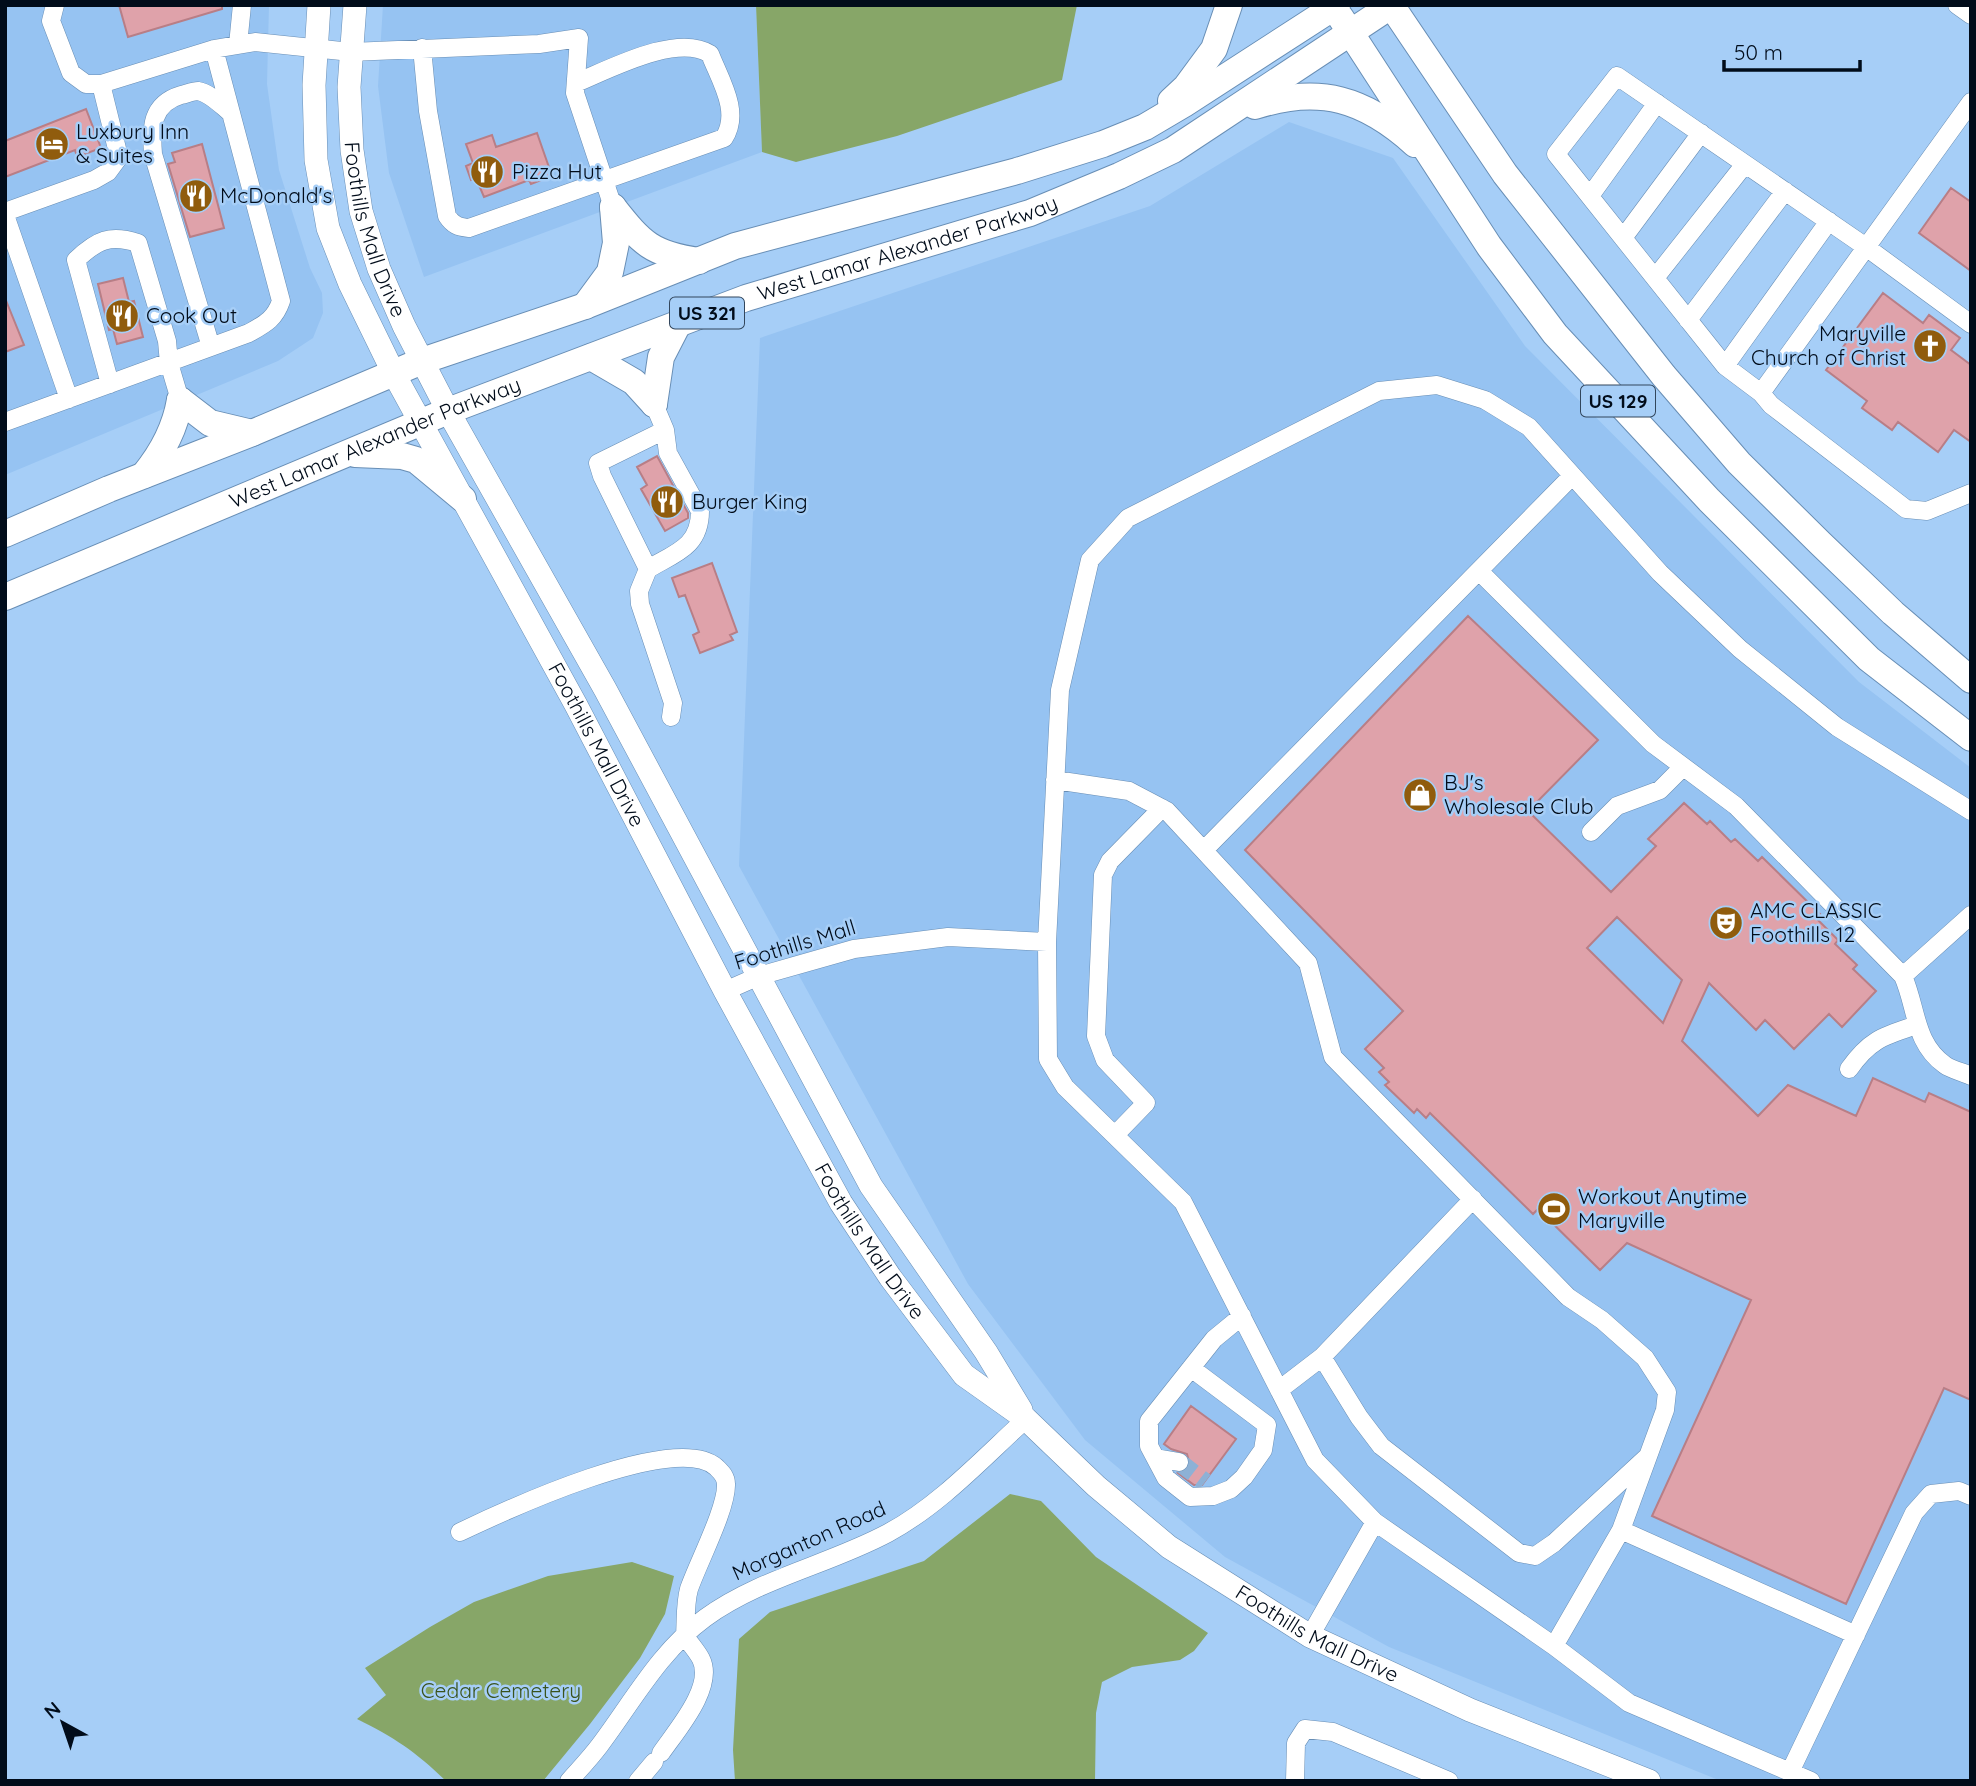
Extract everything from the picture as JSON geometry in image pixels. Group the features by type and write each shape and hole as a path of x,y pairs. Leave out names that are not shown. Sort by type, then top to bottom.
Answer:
{"highway":[{"path":"1145,127 1186,86 1214,49 1229,5"},
{"name":"West Lamar Alexander Parkway","path":"5,596 448,411 746,298 1030,213 1119,176 1174,150 1391,5"},
{"name":"US 129","path":"1391,5 1505,174 1664,376 1748,472 1893,613 1971,680"},
{"name":"West Lamar Alexander Parkway","path":"5,534 422,361 584,306 735,246 1017,171 1103,144 1145,127 1334,6"},
{"name":"US 129","path":"1334,6 1489,246 1555,334 1709,500 1869,659 1971,738"},
{"path":"1230,114 1279,98 1313,95 1338,98 1367,109 1397,128 1435,162"},
{"path":"613,207 633,233 650,246 669,257 699,261"},
{"path":"584,306 610,272 617,243 613,207"},
{"path":"654,404 661,357 678,324"},
{"path":"591,357 634,382 654,404"},
{"path":"144,475 172,433 180,400 210,423 252,433"},
{"path":"346,454 402,456 416,460 463,499"}],"main road":[{"name":"Foothills Mall Drive","path":"319,5 314,85 316,160 328,228 350,284 394,374 576,705 725,991 841,1203 890,1277 964,1375 1026,1419 1096,1486 1170,1547 1310,1636 1470,1710 1649,1781"},
{"name":"Foothills Mall Drive","path":"355,5 349,87 352,150 361,211 379,269 422,361 606,689 870,1186 986,1352 1026,1419"}],"street":[{"path":"55,5 51,21 71,73 86,84 101,83 214,49 255,43 351,52 539,44 579,38 575,93 613,207"},
{"path":"238,45 242,5"},
{"path":"1957,5 1971,15"},
{"path":"422,48 428,111 447,216 460,228 469,228 724,138 731,126 732,110 710,54 693,46 662,49 576,83"},
{"path":"5,422 249,333 271,321 281,301 214,49"},
{"path":"1970,495 1927,511 1906,509 1772,405 1761,393 1725,366 1556,154 1617,76 1829,221 1971,324"},
{"path":"69,399 5,214 94,180 108,172 119,157 101,83"},
{"path":"211,347 153,155 152,134 157,110 171,98 189,93 197,91 208,96 231,113"},
{"path":"1761,393 1971,102"},
{"path":"1590,196 1657,103"},
{"path":"1623,237 1701,134"},
{"path":"1655,278 1745,164"},
{"path":"1689,320 1785,191"},
{"path":"1725,366 1829,221"},
{"path":"110,384 76,260 93,244 119,237 138,243 167,341 169,363 180,400"},
{"path":"1811,1781 1629,1703 1554,1646 1375,1521 1315,1460 1183,1202 1065,1087 1048,1059 1047,942 1060,690 1090,560 1128,518 1379,391 1437,385 1485,400 1529,428 1660,572 1740,649 1837,727 1971,811"},
{"path":"654,404 665,430 668,453 700,511 697,535 685,547 648,569 639,591 640,604 673,703 671,717"},
{"path":"648,569 598,463 665,430"},
{"path":"1204,850 1572,476"},
{"path":"1479,571 1653,744 1736,806 1903,976 1911,994 1920,1039 1945,1065 1971,1076"},
{"path":"1591,832 1617,806 1660,790 1683,767"},
{"path":"1055,780 1129,791 1167,811 1308,963 1333,1057 1568,1297 1602,1320 1645,1357 1667,1392 1665,1410 1621,1530 1554,1646"},
{"path":"1115,1135 1146,1103 1105,1060 1096,1036 1103,875 1110,860 1162,808"},
{"path":"1903,976 1971,915"},
{"name":"Foothills Mall","path":"725,991 758,976 854,949 948,937 1047,942"},
{"path":"1849,1069 1862,1051 1881,1037 1917,1024"},
{"path":"1279,1390 1322,1357 1473,1199"},
{"path":"1242,1316 1214,1339 1149,1421 1149,1446 1166,1478 1191,1497 1205,1489 1231,1489 1244,1477 1263,1450 1267,1425"},
{"path":"1322,1357 1359,1417 1381,1446 1519,1553 1535,1556 1554,1543 1649,1454"},
{"path":"1191,1368 1267,1425"},
{"path":"1267,1425 1291,1412"},
{"name":"Morganton Road","path":"569,1781 599,1747 666,1654 704,1619 745,1593 866,1544 905,1523 936,1501 1026,1419"},
{"path":"460,1532 521,1502 576,1481 643,1463 685,1458 711,1462 723,1474 726,1484 723,1503 688,1592 685,1636 702,1661 704,1676 694,1707 638,1781"},
{"path":"1156,1458 1176,1466"},
{"path":"1790,1772 1914,1513 1931,1494 1959,1491 1971,1496"},
{"path":"1310,1636 1375,1521"},
{"path":"1621,1530 1856,1635"},
{"path":"1295,1781 1296,1743 1305,1729 1333,1732 1449,1781"}],"shaded area":[{"path":"5,5 269,5 267,84 279,170 310,268 322,293 323,313 313,338 278,361 5,475"},
{"path":"383,5 756,5 762,152 424,277 389,173 378,86"},
{"path":"1289,122 1393,158 1525,346 1859,682 1971,768 1971,1781 1721,1781 1389,1647 1225,1557 1085,1440 968,1284 739,866 760,338 1150,206"}],"green space":[{"path":"756,5 1077,5 1062,80 897,136 796,162 762,152"},
{"path":"1010,1494 1041,1501 1096,1557 1208,1633 1194,1651 1180,1660 1132,1667 1102,1682 1096,1713 1095,1781 735,1781 733,1750 739,1639 770,1612 924,1561"},
{"name":"Cedar Cemetery","path":"632,1562 674,1576 665,1614 640,1658 543,1781 446,1781 404,1746 357,1719 386,1695 365,1668 430,1627 474,1602 548,1576"}],"building":[{"path":"119,5 222,5 222,9 128,37"},
{"name":"Luxbury Inn & Suites","path":"86,109 101,148 77,157 75,150 5,177 5,141"},
{"path":"537,133 552,176 531,184 529,180 484,197 476,178 471,180 466,166 473,163 466,144 492,135 496,147"},
{"name":"McDonald's","path":"202,144 224,228 190,237 168,164 175,162 172,153"},
{"path":"1951,188 1971,202 1971,271 1919,233"},
{"name":"Cook Out","path":"123,278 129,302 134,301 143,337 117,344 113,329 109,330 98,284"},
{"path":"1883,293 1923,323 1929,315 1960,338 1951,350 1971,365 1971,442 1954,430 1938,452 1898,422 1892,430 1862,408 1867,401 1826,370"},
{"path":"5,298 24,345 5,352"},
{"name":"Burger King","path":"657,456 688,513 688,518 665,531 641,489 647,485 637,467"},
{"path":"712,563 737,632 730,635 733,640 700,653 693,635 699,632 685,595 679,597 672,578"},
{"path":"1468,616 1598,740 1528,811 1611,892 1656,846 1648,839 1684,803 1707,824 1710,821 1731,842 1735,839 1758,861 1762,857 1820,914 1816,918 1838,940 1835,944 1857,965 1853,969 1876,991 1842,1027 1829,1014 1794,1049 1765,1020 1756,1030 1709,983 1682,1041 1758,1116 1788,1085 1856,1116 1873,1078 1925,1102 1929,1093 1971,1112 1971,1400 1944,1388 1846,1604 1652,1516 1751,1300 1627,1243 1600,1270 1538,1209 1533,1214 1430,1113 1426,1118 1417,1109 1414,1113 1385,1085 1389,1082 1379,1072 1384,1068 1365,1049 1403,1011 1245,850","holes":["1617,917 1682,980 1663,1023 1587,948"]},
{"path":"1191,1406 1236,1439 1202,1485 1194,1485 1178,1473 1187,1470 1190,1465 1187,1454 1164,1444"}],"tunnel":[{"path":"1179,1462 1205,1482"}],"place":[{"name":"Luxbury Inn & Suites","path":"52,144"},
{"name":"Pizza Hut","path":"487,172"},
{"name":"McDonald's","path":"196,196"},
{"name":"Cook Out","path":"122,316"},
{"name":"Maryville Church of Christ","path":"1930,346"},
{"name":"Burger King","path":"667,502"},
{"name":"BJ's Wholesale Club","path":"1420,795"},
{"name":"AMC CLASSIC Foothills 12","path":"1726,923"},
{"name":"Workout Anytime Maryville","path":"1554,1209"}]}
